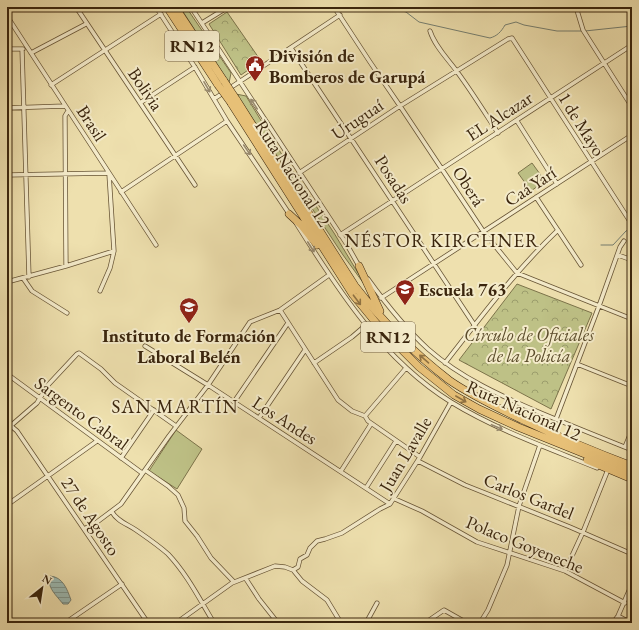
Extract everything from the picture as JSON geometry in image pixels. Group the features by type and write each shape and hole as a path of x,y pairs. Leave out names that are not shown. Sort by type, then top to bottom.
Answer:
{"highway":[{"name":"Ruta Nacional 12","path":"167,7 221,83 355,286 387,324 435,368 450,380 482,400 566,440 632,466"},
{"name":"Ruta Nacional 12","path":"175,7 221,83"},
{"name":"Ruta Nacional 12","path":"233,101 364,310 397,347 454,395 479,409 538,436 632,473"},
{"path":"289,214 302,226 338,270"},
{"path":"359,266 372,298 387,324"},
{"path":"538,436 632,480"},
{"path":"623,463 632,463"}],"street":[{"name":"Bolivia","path":"76,7 195,185"},
{"path":"156,7 195,67 227,121 343,296 366,325 406,368 450,402 479,418 540,445 607,472 632,480"},
{"path":"191,7 359,266 404,325 428,349 470,380 502,396 632,450"},
{"path":"202,23 228,7"},
{"name":"Oberá","path":"334,7 483,231 517,274"},
{"path":"576,7 583,30 632,107"},
{"path":"51,85 160,14"},
{"path":"232,86 340,15"},
{"name":"Brasil","path":"7,16 156,245"},
{"path":"31,53 86,24"},
{"path":"430,31 446,58 457,71 498,133"},
{"name":"Uruguaí","path":"299,173 400,106 508,39 512,38"},
{"name":"1 de Mayo","path":"512,38 631,223"},
{"name":"EL Alcazar","path":"340,235 393,202 632,45"},
{"name":"Posadas","path":"291,48 475,326"},
{"path":"7,49 28,49"},
{"path":"22,49 29,277"},
{"path":"140,103 195,67"},
{"path":"214,99 220,95"},
{"path":"7,108 65,106"},
{"path":"66,266 65,116 68,111"},
{"path":"121,192 227,121"},
{"path":"517,121 557,184"},
{"name":"Caá Yarí","path":"382,298 433,263 632,135"},
{"path":"7,175 109,173 114,251 110,268 100,291"},
{"path":"536,197 581,265"},
{"path":"446,363 517,274 540,247 558,230"},
{"path":"556,419 624,241"},
{"path":"7,282 29,277 114,251"},
{"path":"618,255 632,260"},
{"path":"517,274 632,320"},
{"path":"84,529 112,512 121,504 176,426 208,385 250,322 280,310 329,275"},
{"path":"23,278 32,291 67,313"},
{"name":"Carlos Gardel","path":"280,310 338,400 352,411 364,416 371,424 419,459 465,485 583,532 632,554"},
{"path":"234,402 288,323"},
{"path":"314,363 352,337 366,325"},
{"name":"Los Andes","path":"144,346 208,385 390,504"},
{"path":"259,418 305,350"},
{"path":"9,427 38,403 44,390 79,353 101,369 107,377 176,426"},
{"path":"577,364 632,386"},
{"path":"364,416 406,368"},
{"name":"Sargento Cabral","path":"7,374 40,400 121,458 168,486 178,495 184,508 185,521 211,558 234,582"},
{"name":"Juan Lavalle","path":"292,570 298,567 300,559 307,555 310,548 317,541 342,533 390,504 395,499 450,402"},
{"path":"121,458 154,410"},
{"path":"341,471 371,424"},
{"name":"27 de Agosto","path":"9,427 17,431 148,623"},
{"path":"625,447 632,430"},
{"path":"7,505 97,441"},
{"path":"366,488 396,441"},
{"path":"480,623 507,565 519,506 540,445"},
{"path":"565,571 583,532 607,472"},
{"name":"Polaco Goyeneche","path":"395,499 422,511 477,542 565,571 625,602"},
{"path":"112,512 118,519 135,529 167,554 180,570 214,623"},
{"path":"176,623 234,582 246,579 275,566 292,570 302,581 327,600 341,623"},
{"path":"246,579 259,599 278,623"},
{"path":"65,623 122,584"},
{"path":"613,623 625,602 632,584"},
{"path":"366,623 377,603"},
{"path":"426,623 444,610 467,623"},
{"path":"618,616 631,623"}],"green space":[{"path":"180,7 186,7 231,73 229,83"},
{"path":"227,12 261,61 241,75 209,24"},
{"path":"236,94 246,96 284,158 334,233 367,288 343,255"},
{"path":"532,163 545,181 531,191 518,173"},
{"name":"Círculo de Oficiales de la Policía","path":"517,284 592,313 551,409 459,360"},
{"path":"176,430 202,449 177,489 149,471"}],"water":[{"path":"50,576 58,579 64,584 71,600 68,604 63,604 51,588 49,580"}],"waterway":[{"path":"388,7 406,12 419,22 490,38 499,33 505,25 516,22 524,25 557,31 582,31"},
{"path":"585,31 632,26"},
{"path":"601,245 613,245 626,231 632,228"}],"place":[{"name":"División de Bomberos de Garupá","path":"255,82"},
{"name":"Escuela 763","path":"405,306"},
{"name":"Instituto de Formación Laboral Belén","path":"189,324"}],"district":[{"name":"NÉSTOR KIRCHNER","path":"442,240"},
{"name":"SAN MARTÍN","path":"175,406"}]}
